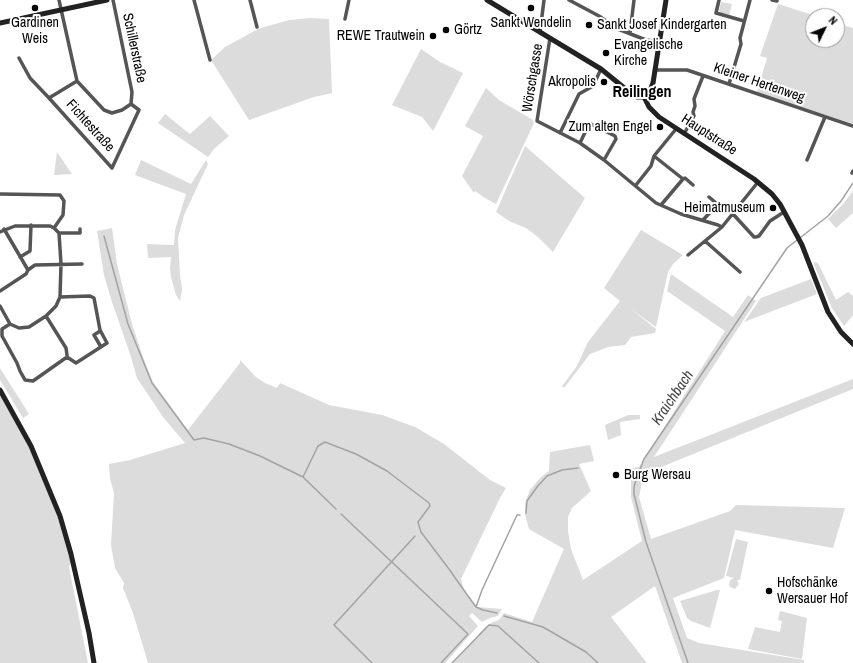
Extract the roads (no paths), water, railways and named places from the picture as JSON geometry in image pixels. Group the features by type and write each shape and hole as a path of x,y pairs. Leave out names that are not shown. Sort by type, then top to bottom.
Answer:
{"street":[{"path":"59,0 77,81"},
{"path":"0,23 107,0"},
{"name":"Schillerstraße","path":"77,81 104,110 112,113 122,110 131,104 132,92 113,0"},
{"path":"194,0 210,60"},
{"path":"250,0 257,27"},
{"path":"345,19 348,0"},
{"path":"487,0 600,69 633,95 638,97 648,95 651,89 656,70 666,0"},
{"path":"540,32 544,0"},
{"path":"569,0 599,16 618,29 646,40 660,42"},
{"path":"630,33 634,0"},
{"path":"719,0 716,14 744,21"},
{"path":"729,84 741,44 740,38 750,0"},
{"path":"772,0 777,1"},
{"name":"Wörschgasse","path":"550,38 537,121 560,133"},
{"name":"Fichtestraße","path":"19,58 30,78 112,168 139,110 131,104"},
{"path":"600,69 593,86 579,94 560,133 580,143 604,160 661,205 681,214 718,225 722,228"},
{"name":"Kleiner Hertenweg","path":"656,70 684,70 853,126"},
{"path":"684,134 694,116 692,112 695,106 694,99 703,76"},
{"name":"Fichtestraße","path":"49,98 77,81"},
{"name":"Hauptstraße","path":"644,97 649,107 676,129 758,182 772,194 784,212 802,245 828,312 841,332 853,344"},
{"path":"807,160 825,117"},
{"path":"580,143 588,126 591,124 615,136 616,139 604,160"},
{"path":"636,185 651,166 654,156 676,129"},
{"path":"654,156 682,179 685,178 693,185"},
{"path":"661,205 682,179"},
{"path":"688,255 722,228 758,182"},
{"path":"0,194 60,195 64,201 63,215 54,228"},
{"path":"703,220 717,205 709,198"},
{"path":"733,214 754,237 756,237 773,218 784,212"},
{"path":"20,257 30,251 31,225"},
{"path":"0,232 4,229 15,226 31,225 50,226 54,228 59,233 61,264 60,296 56,306 46,316 24,328 14,327 10,324 0,307"},
{"path":"4,229 28,270"},
{"path":"59,233 80,233 80,229"},
{"path":"705,242 740,272"},
{"path":"0,291 26,274 28,270 35,265 82,264"},
{"path":"60,296 90,296 94,298 100,331 107,343 76,363 66,357"},
{"path":"10,324 2,329 2,336 18,363 25,380 29,381 36,379 66,357 66,348 46,316"},
{"path":"100,331 94,335 101,347"},
{"path":"0,390 31,446 60,516 71,554 88,626 94,663"}],"waterway":[{"name":"Kraichbach","path":"688,663 646,542 634,494 634,487 637,477 644,459 787,248 828,216 841,201 853,183"},
{"path":"104,236 128,324 152,383 194,440 204,438 229,444 260,456 303,477"},
{"path":"336,509 303,477 318,446 325,442 356,454 387,471 429,503 430,506 418,522 421,532 476,607"},
{"path":"526,513 527,501 547,476 562,470 578,468"},
{"path":"341,514 468,634 441,663"},
{"path":"497,613 476,607 482,590 517,515 520,515"},
{"path":"372,663 334,625 415,536"},
{"path":"504,616 543,627 586,652 598,663"},
{"path":"452,663 489,625 498,626 539,663"}],"place":[{"name":"Gardinen Weis","path":"35,8"},
{"name":"Sankt Wendelin","path":"531,8"},
{"name":"Sankt Josef Kindergarten","path":"589,25"},
{"name":"Görtz","path":"446,30"},
{"name":"REWE Trautwein","path":"433,36"},
{"name":"Evangelische Kirche","path":"606,53"},
{"name":"Akropolis","path":"604,82"},
{"name":"Zum alten Engel","path":"660,127"},
{"name":"Heimatmuseum","path":"773,208"},
{"name":"Burg Wersau","path":"616,475"},
{"name":"Hofschänke Wersauer Hof","path":"769,591"}],"district":[{"name":"Reilingen","path":"642,93"}]}
